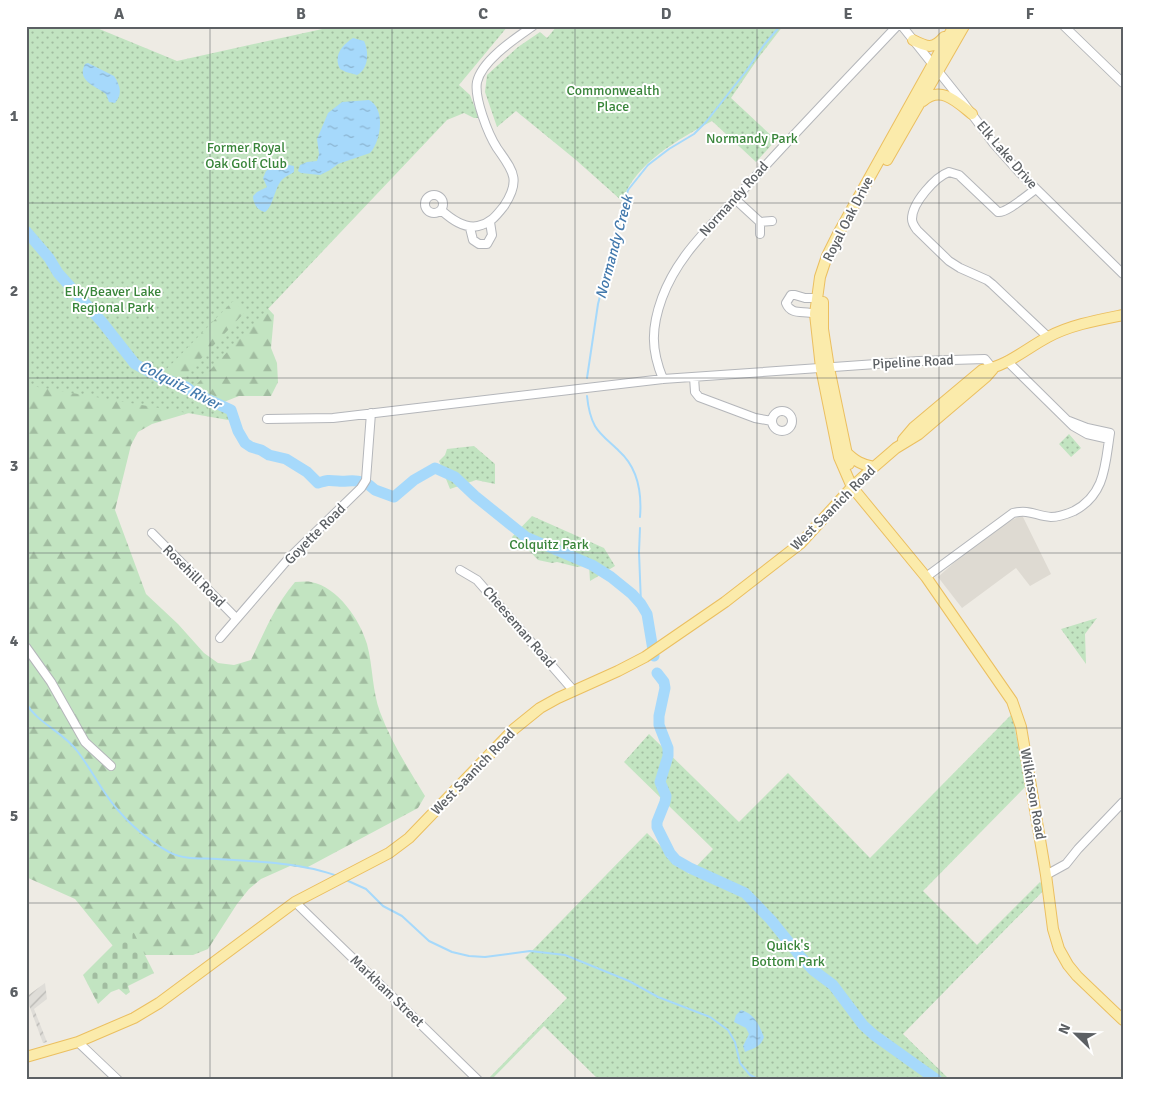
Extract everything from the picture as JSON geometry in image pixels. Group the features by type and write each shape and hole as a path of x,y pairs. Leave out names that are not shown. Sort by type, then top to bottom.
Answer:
{"main road":[{"path":"913,40 923,45 932,46 938,44 957,27"},
{"name":"Royal Oak Drive","path":"854,485 825,368 815,314 820,277 827,256 838,234 935,69 957,27"},
{"name":"Royal Oak Drive","path":"854,485 839,457 832,429 825,368 822,310 824,291 830,265 840,242 920,104 935,69"},
{"path":"920,104 927,97 940,94 952,98 972,114"},
{"name":"West Saanich Road","path":"26,1057 78,1042 134,1018 159,1004 295,902 389,853 409,838 514,729 540,708 645,657 712,612 802,543 854,485 896,448 914,427 981,371 993,369 1048,336 1065,329 1123,315"},
{"path":"845,451 854,460 863,465 874,467"},
{"name":"Wilkinson Road","path":"854,485 926,577 1012,701 1021,727 1046,875 1053,929 1059,949 1078,976 1123,1020"}],"street":[{"path":"441,210 470,228 490,222 507,201 513,188 514,178 511,168 496,147 490,134 476,90 478,79 497,53 533,26"},
{"name":"Normandy Road","path":"663,379 657,364 653,334 662,298 690,247 897,26"},
{"name":"Elk Lake Drive","path":"902,26 994,144 1036,189 1123,274"},
{"path":"1064,26 1123,83"},
{"path":"1036,189 1002,213 998,212 959,175 949,172 943,174 931,184 912,217 913,224 917,230 949,261 992,284 1048,336"},
{"path":"735,199 760,222 772,221"},
{"path":"470,228 473,240 479,244 487,244 492,235 490,222"},
{"path":"760,222 760,234"},
{"path":"815,314 808,311 795,312 786,303 795,294 805,298 817,298"},
{"name":"Pipeline Road","path":"825,368 984,358 993,369"},
{"path":"926,577 946,568 951,559 1013,513 1028,511 1046,516 1061,516 1077,509 1086,503 1103,478 1110,436 1069,421 1006,361"},
{"path":"267,419 333,418 663,379 825,368"},
{"path":"694,377 695,392 699,397 755,418 772,420"},
{"name":"Goyette Road","path":"220,638 289,558 361,488 366,480 371,413"},
{"name":"Rosehill Road","path":"152,533 236,618"},
{"name":"Cheeseman Road","path":"460,570 477,580 574,690"},
{"path":"26,647 51,682 85,742 111,766"},
{"path":"1046,875 1066,864 1078,849 1122,805"},
{"name":"Markham Street","path":"295,902 478,1080"},
{"path":"78,1042 118,1080"}],"shaded area":[{"path":"1022,515 1051,574 1030,586 1016,568 962,608 938,577 1004,524"},
{"path":"45,983 47,999 34,1009 47,1042 43,1043 26,997"}],"green space":[{"name":"Elk/Beaver Lake Regional Park","path":"26,26 50,26 28,51 274,315 271,348 277,363 278,382 271,396 239,396 224,402 210,401 189,413 152,424 138,432 131,445 115,510 146,594 178,624 204,653 218,663 234,665 251,660 276,610 295,582 311,582 330,590 339,597 353,615 364,635 369,652 375,696 384,723 425,796 418,808 306,868 290,866 261,879 249,889 237,904 208,949 193,955 143,955 113,946 75,899 26,877"},
{"name":"Former Royal Oak Golf Club","path":"26,26 92,26 177,61 336,26 508,26 459,85 470,95 479,118 474,118 464,113 447,120 195,386 215,396 231,408 234,421 26,385","holes":["233,301 245,312 180,381 160,376"]},
{"name":"Commonwealth Place","path":"557,26 783,26 731,98 776,140 756,162 712,121 660,153 637,175 628,187 622,201 516,111 497,127 485,92 487,75 518,47 540,32 547,38"},
{"path":"1069,434 1081,448 1071,457 1059,444"},
{"path":"474,446 495,464 495,484 476,480 450,489 439,461 445,455 447,449"},
{"name":"Colquitz Park","path":"532,516 604,548 615,566 590,581 589,565 577,567 538,560 528,550 516,546 512,537"},
{"path":"1097,618 1085,634 1086,664 1061,629"},
{"name":"Quick's Bottom Park","path":"1012,714 1026,786 923,891 977,945 1040,882 1046,888 903,1034 950,1080 599,1080 544,1026 491,1080 488,1079 567,998 525,958 647,833 689,874 713,849 624,762 649,734 739,822 788,773 870,858"},
{"path":"131,927 154,973 128,986 130,992 126,995 119,989 111,992 98,1004 83,975"}],"water":[{"path":"353,38 364,41 367,50 367,60 364,69 357,75 340,69 338,64 338,55 342,47"},
{"path":"88,63 114,76 120,90 118,100 115,103 109,102 106,94 85,79 83,70 85,64"},
{"path":"369,100 378,110 380,118 377,141 370,153 338,164 320,175 298,171 300,165 317,161 319,154 317,139 328,113 342,102"},
{"path":"294,166 294,172 281,181 268,210 265,212 258,209 253,196 267,187 263,178 266,171 272,167"},
{"path":"741,1010 753,1017 764,1037 759,1045 745,1052 743,1046 749,1034 746,1028 734,1022 736,1015"}],"waterway":[{"name":"Normandy Creek","path":"587,378 598,304 628,190 648,165 669,149 694,134 706,122 780,26"},
{"name":"Colquitz River","path":"26,231 49,258 58,273 102,322 135,364 231,410 238,431 245,443 269,455 286,459 307,472 318,483 330,480 362,482"},
{"name":"Normandy Creek","path":"587,396 595,426 631,465 635,473 639,490 640,517"},
{"name":"Colquitz River","path":"369,485 375,490 394,497 414,480 435,468 455,477 475,496 526,537 592,565 632,594 647,614 654,656"},
{"name":"Normandy Creek","path":"640,528 641,604"},
{"name":"Colquitz River","path":"657,673 664,682 665,688 659,725 668,748 668,756 660,782 666,796 657,827 670,853 676,860 690,868 745,893 771,920 813,970 833,985 863,1025 937,1080"},
{"path":"26,703 37,717 72,745 111,802 126,818 151,841 174,855 294,865 337,876"},
{"path":"346,880 366,889 383,906 402,916 429,941 452,952 485,957 530,951 565,955 629,981 658,997 710,1017 728,1030 735,1042 740,1063 750,1075 760,1080"}],"park label":[{"name":"Normandy Park","path":"752,138"}]}
